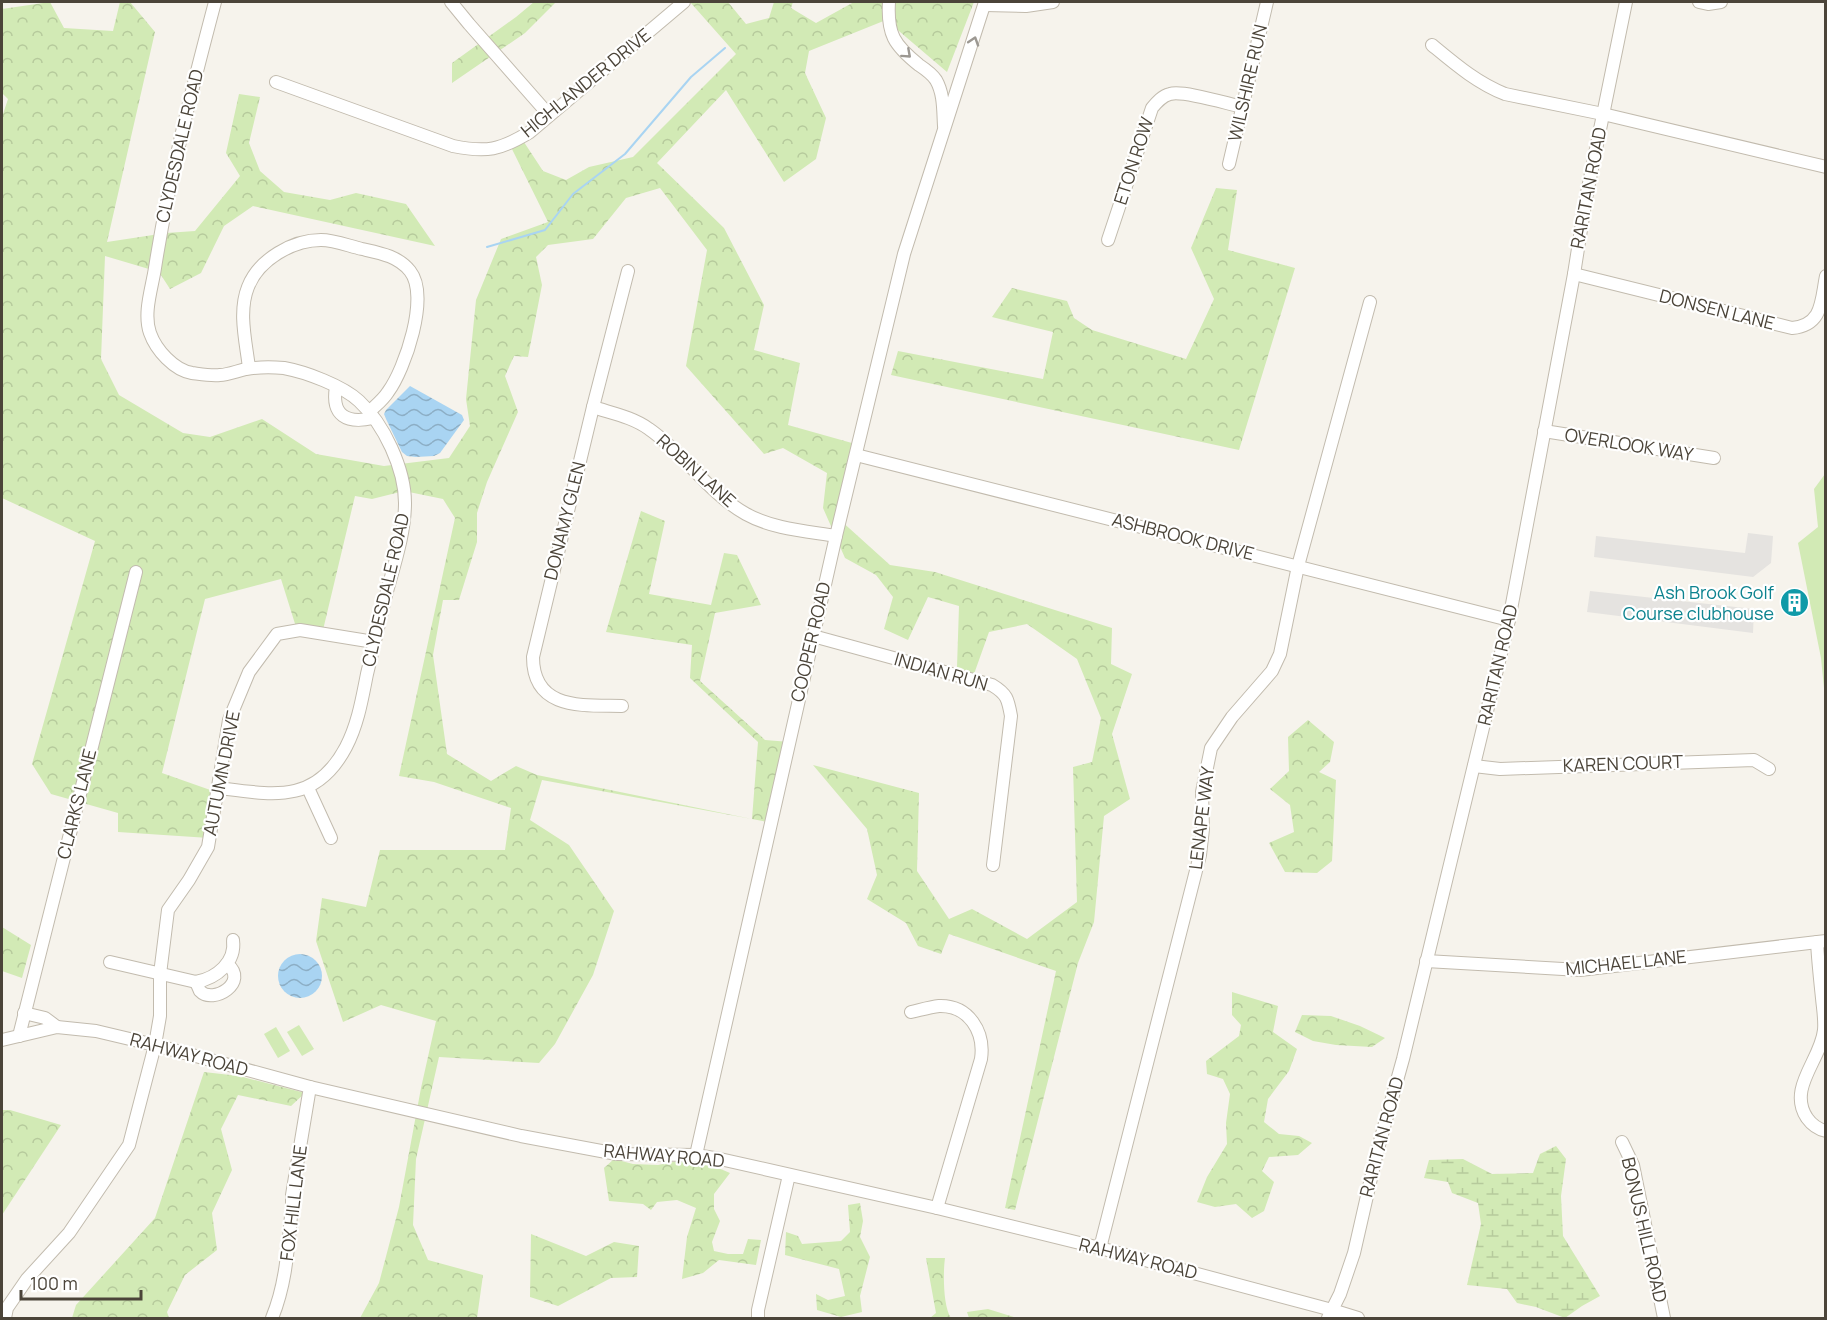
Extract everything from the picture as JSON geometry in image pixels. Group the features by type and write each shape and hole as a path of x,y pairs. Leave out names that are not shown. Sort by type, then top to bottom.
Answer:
{"street":[{"name":"CLYDESDALE ROAD","path":"215,2 161,228 148,316 150,333 159,349 172,363 189,373 220,375 249,368 282,368 314,376 358,400 371,415 396,455 405,500 404,519 396,557 374,642 355,731 337,765 308,788 283,794 219,788"},
{"path":"451,2 549,115"},
{"name":"HIGHLANDER DRIVE","path":"276,82 453,146 473,150 492,149 513,142 530,132 684,2"},
{"path":"889,2 889,25 895,42 903,52 932,75 936,81 961,79"},
{"path":"985,3 1026,6 1053,2"},
{"name":"WILSHIRE RUN","path":"1229,164 1267,2"},
{"name":"RARITAN ROAD","path":"1330,1314 1340,1294 1354,1253 1509,620 1574,274 1586,198 1626,2"},
{"path":"1700,2 1708,4 1721,2"},
{"name":"COOPER ROAD","path":"696,1155 836,536 904,254 985,3"},
{"path":"1432,45 1468,74 1489,88 1504,94 1603,114 1826,166"},
{"name":"COOPER ROAD","path":"936,81 942,101 944,133"},
{"name":"ETON ROW","path":"1108,240 1152,108 1158,101 1172,93 1244,107"},
{"path":"249,368 242,308 249,285 262,267 276,254 292,246 324,240 382,253 399,261 411,272 418,292 415,325 403,364 388,393 371,415 363,420 351,420 342,416 336,409 334,398 336,387"},
{"name":"DONAMY GLEN","path":"622,706 568,704 555,698 538,681 533,662 534,647 628,271"},
{"name":"DONSEN LANE","path":"1574,274 1792,328 1806,326 1815,318 1821,305 1826,276"},
{"name":"LENAPE WAY","path":"1101,1248 1200,855 1203,829 1202,792 1211,748 1232,717 1272,671 1280,654 1298,566 1371,302"},
{"name":"ROBIN LANE","path":"593,407 646,427 745,514 767,524 836,536"},
{"name":"OVERLOOK WAY","path":"1544,431 1714,458"},
{"name":"ASHBROOK DRIVE","path":"856,455 1509,620"},
{"name":"CLARKS LANE","path":"19,1036 136,572"},
{"name":"AUTUMN DRIVE","path":"4,1318 7,1308 27,1279 69,1233 129,1144 155,1045 160,1016 160,974 168,910 208,847 229,720 249,672 277,634 300,630 374,642"},
{"name":"INDIAN RUN","path":"813,636 992,685 1002,692 1008,701 1011,716 993,865"},
{"name":"KAREN COURT","path":"1474,766 1500,769 1754,760 1769,769"},
{"path":"308,788 332,838"},
{"path":"110,962 196,982 216,974 227,963 232,957 233,940"},
{"path":"1821,942 1824,1033 1806,1076 1801,1095 1803,1111 1807,1118 1813,1125 1826,1131"},
{"name":"MICHAEL LANE","path":"1426,961 1580,970 1821,942"},
{"path":"196,982 201,992 206,994 217,995 229,989 235,977 227,963"},
{"path":"911,1012 939,1006 956,1009 970,1019 980,1033 982,1042 981,1059 937,1208"},
{"path":"24,1013 45,1018 57,1027"},
{"name":"RAHWAY ROAD","path":"2,1041 57,1027 96,1031 310,1087 521,1137 617,1154 696,1155 937,1208 1101,1248 1330,1314 1358,1318"},
{"name":"FOX HILL LANE","path":"272,1318 280,1300 284,1281 292,1195 310,1087"},
{"name":"BONUS HILL ROAD","path":"1622,1142 1633,1165 1664,1318"},
{"path":"758,1318 789,1175"}],"green space":[{"path":"50,2 64,28 113,31 120,2 130,2 155,32 107,242 195,231 240,176 226,153 239,94 260,97 249,143 260,171 284,192 330,200 356,193 406,204 435,246 253,206 224,226 201,273 170,289 159,272 105,256 101,359 119,395 183,433 210,437 262,419 316,454 384,466 449,458 470,426 466,399 476,300 501,239 548,222 508,141 518,133 543,171 566,180 589,167 633,157 736,54 690,2 728,2 746,24 769,18 774,2 793,2 791,8 816,23 854,2 974,2 947,72 886,20 809,51 805,73 826,118 816,159 784,182 726,90 657,163 724,228 764,305 754,350 800,363 788,425 859,445 839,519 890,565 935,572 1112,628 1111,664 1132,674 1112,734 1130,799 1104,816 1094,922 1078,963 1015,1210 1005,1208 1056,971 949,934 941,954 918,946 906,923 867,899 877,875 867,829 813,765 919,793 917,871 949,919 972,909 1027,939 1077,902 1073,767 1092,762 1101,718 1077,659 1027,624 989,632 974,674 957,667 959,606 928,597 908,640 884,629 893,597 876,575 845,558 823,508 827,473 783,448 764,454 686,366 707,250 660,188 626,198 593,239 548,245 536,257 542,285 528,357 514,356 505,376 518,412 487,482 477,513 477,542 459,600 443,600 433,655 447,754 491,781 516,766 537,775 752,819 758,742 690,678 692,645 606,632 641,511 665,521 649,594 711,605 724,553 737,555 761,605 715,613 700,681 765,740 790,742 773,823 542,780 530,820 569,845 614,911 593,975 555,1044 539,1063 439,1057 416,1159 413,1225 428,1260 483,1275 477,1318 360,1318 379,1283 399,1207 436,1021 381,1005 343,1022 316,941 322,898 366,907 380,850 505,850 511,808 434,782 399,776 455,518 443,499 404,491 372,499 355,496 323,630 296,627 281,579 205,599 162,773 216,792 209,838 118,832 118,813 51,794 32,764 95,541 2,498 2,117 8,99 2,93 2,9"},
{"path":"534,2 556,2 525,33 452,83 452,63"},
{"path":"1216,188 1237,190 1228,250 1295,268 1239,450 891,375 898,351 1043,379 1053,332 992,317 1012,288 1067,301 1074,318 1092,330 1186,359 1214,299 1191,248"},
{"path":"1825,474 1825,698 1821,658 1798,543 1818,527 1814,489"},
{"path":"1308,720 1334,742 1330,762 1319,772 1336,780 1332,861 1317,873 1285,872 1269,843 1294,832 1290,805 1270,789 1289,771 1288,737"},
{"path":"2,927 31,945 22,978 2,971"},
{"path":"1232,992 1278,1006 1273,1032 1297,1049 1289,1071 1268,1099 1264,1122 1279,1134 1299,1136 1312,1143 1298,1155 1269,1157 1262,1171 1274,1182 1264,1211 1252,1218 1236,1204 1215,1207 1197,1202 1207,1177 1227,1144 1226,1123 1230,1094 1223,1079 1207,1074 1206,1061 1239,1036 1241,1025 1232,1015"},
{"path":"1302,1015 1331,1016 1385,1038 1372,1047 1313,1041 1295,1032"},
{"path":"299,1025 314,1049 302,1056 287,1032"},
{"path":"276,1027 290,1051 278,1058 264,1034"},
{"path":"204,1072 239,1076 305,1093 291,1106 238,1095 221,1129 232,1170 212,1213 217,1250 185,1275 167,1312 169,1318 72,1318 76,1305 155,1218"},
{"path":"2,1110 10,1110 61,1125 2,1215"},
{"path":"1556,1146 1566,1159 1561,1196 1563,1236 1600,1296 1565,1318 1536,1307 1517,1303 1507,1289 1467,1285 1481,1224 1478,1203 1452,1193 1448,1182 1424,1178 1429,1160 1463,1159 1492,1174 1533,1173 1540,1154"},
{"path":"614,1159 633,1164 658,1165 678,1161 716,1167 730,1173 714,1194 714,1209 720,1221 712,1242 714,1251 743,1254 748,1239 761,1240 756,1265 719,1260 703,1273 682,1279 687,1237 696,1208 677,1200 657,1202 651,1210 643,1204 609,1201 604,1168"},
{"path":"860,1203 863,1221 860,1237 870,1257 860,1296 862,1312 841,1317 817,1310 816,1294 828,1300 845,1296 839,1269 785,1255 786,1232 798,1236 802,1244 841,1241 850,1232 848,1205"},
{"path":"531,1234 586,1256 614,1242 639,1246 637,1277 611,1278 558,1306 530,1297"},
{"path":"926,1258 945,1258 945,1298 951,1318 930,1318 936,1313"},
{"path":"988,1309 1017,1318 969,1318 967,1312"}],"shaded area":[{"path":"1748,533 1773,536 1771,563 1753,577 1594,557 1596,536 1745,553"},
{"path":"1590,591 1754,609 1753,633 1587,612"}],"water":[{"path":"410,386 462,415 464,420 440,453 434,456 407,456 402,452 384,414"},
{"path":"300,954 316,960 322,976 316,992 300,998 284,992 278,976 284,960"}],"waterway":[{"path":"487,247 545,230 573,194 625,154 691,77 725,48"}],"place":[{"name":"Ash Brook Golf Course clubhouse","path":"1795,603"}]}
